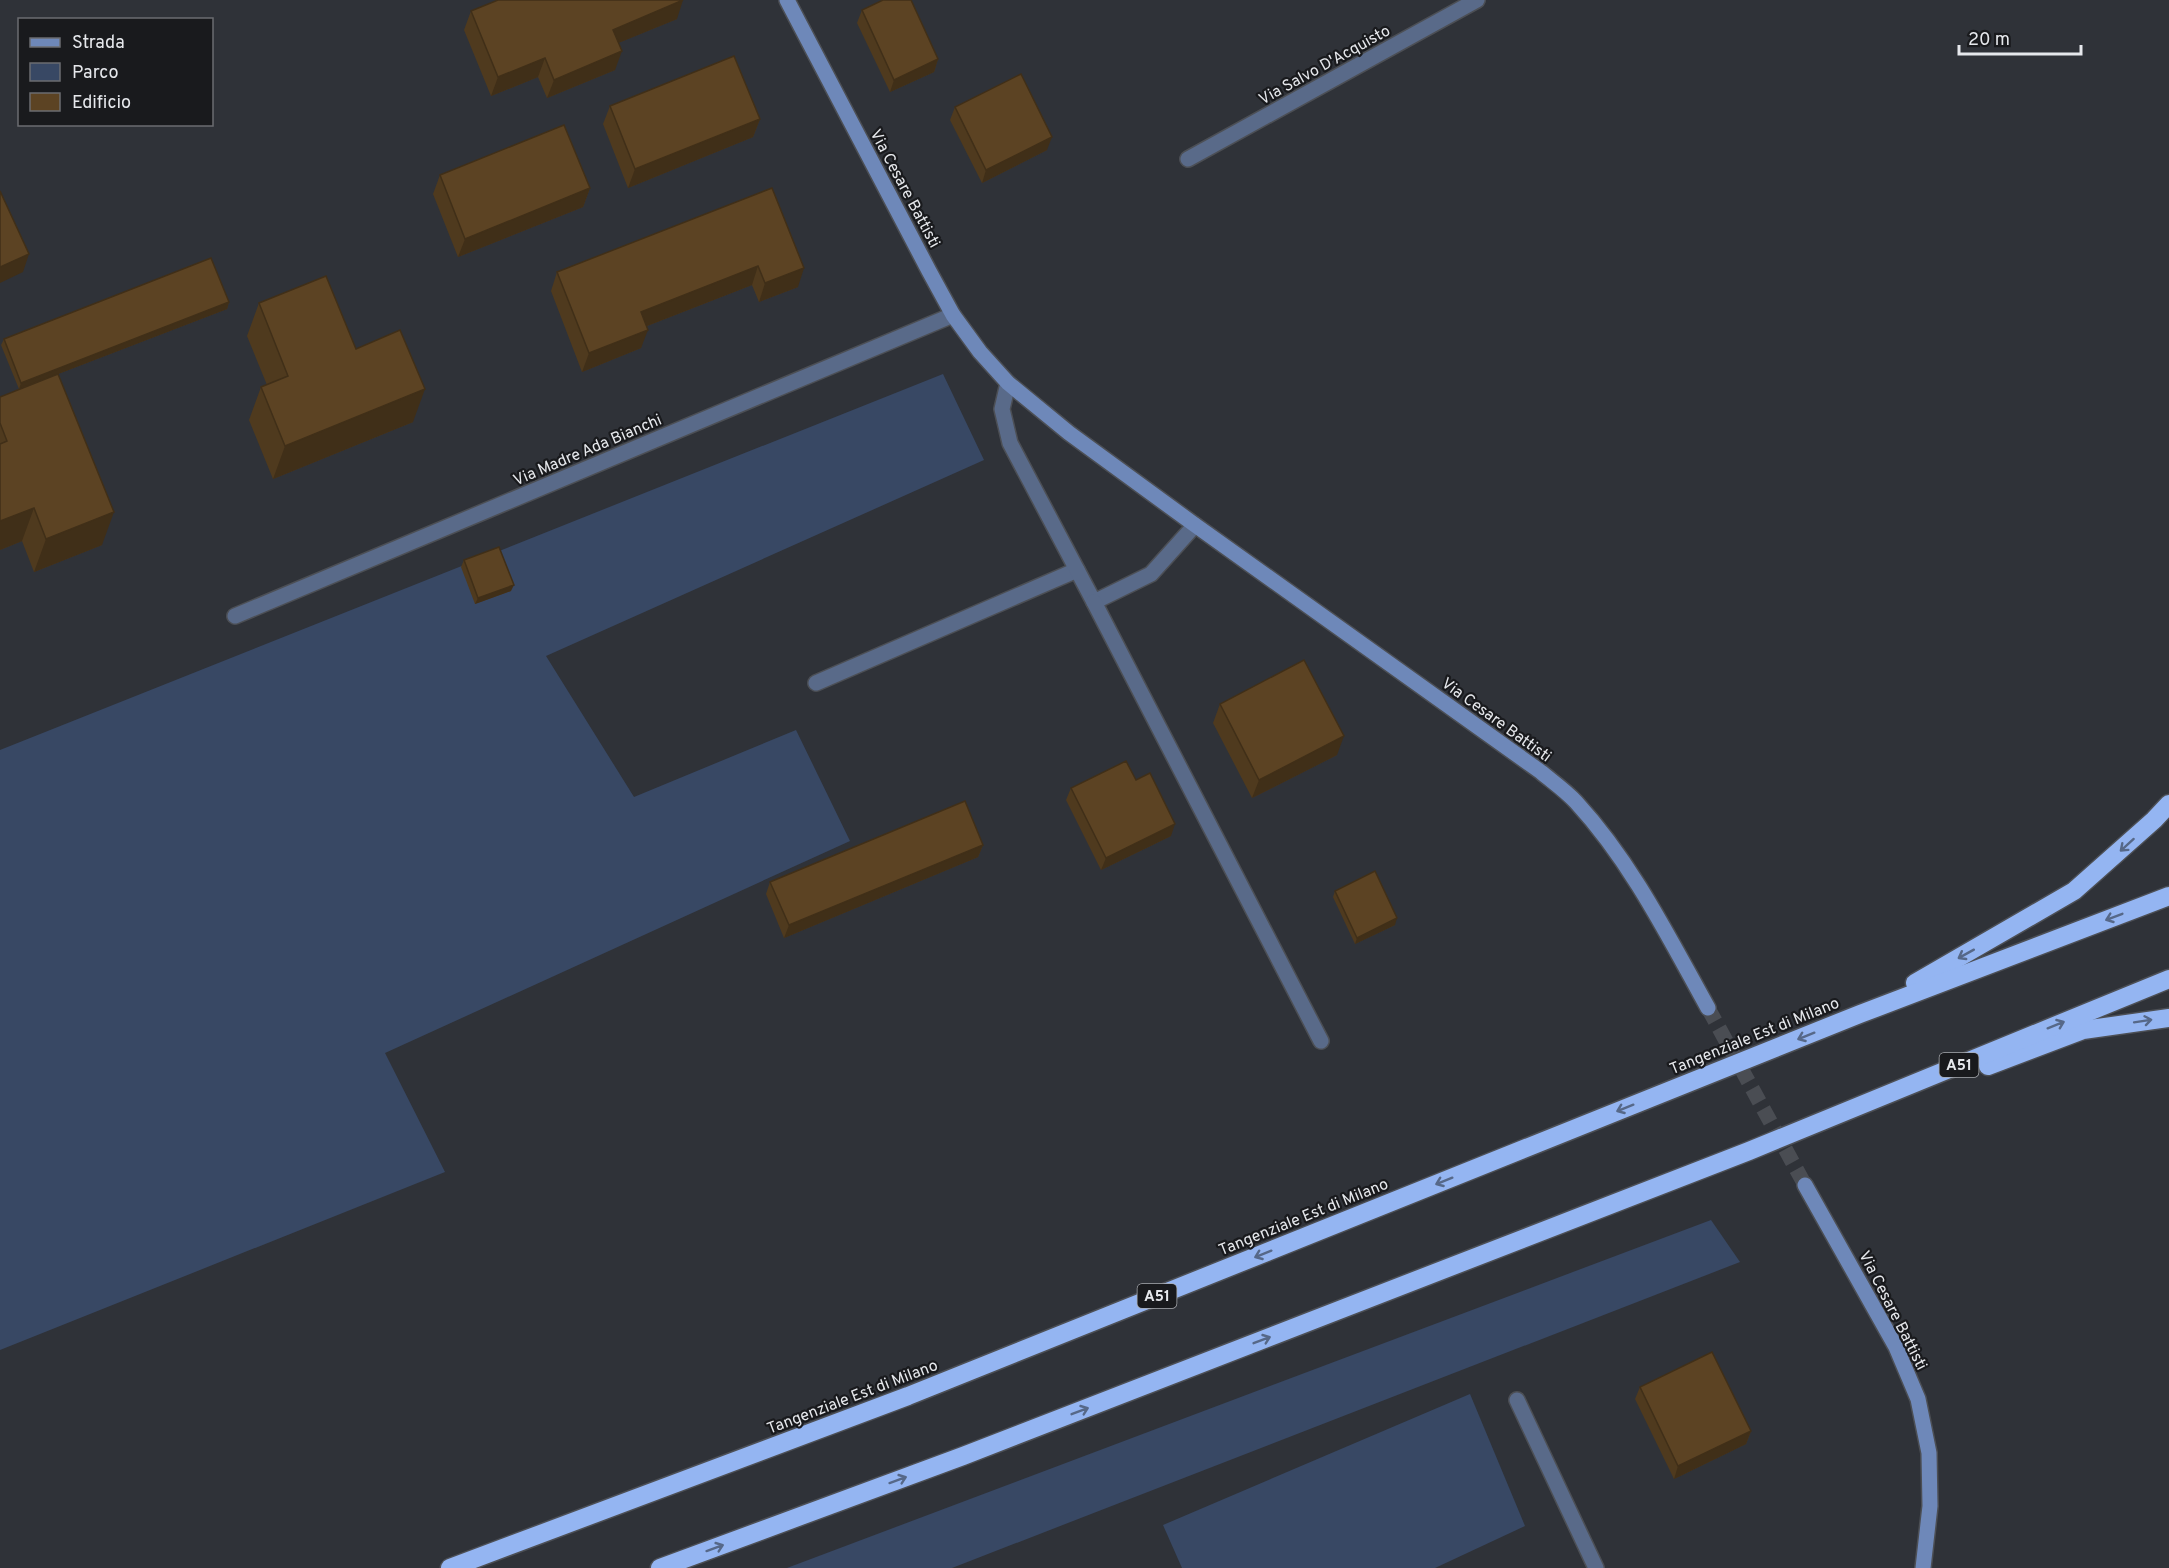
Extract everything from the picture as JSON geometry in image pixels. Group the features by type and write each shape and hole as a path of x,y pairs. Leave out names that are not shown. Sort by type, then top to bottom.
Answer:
{"highway":[{"path":"1860,1014 2074,891 2169,804"},
{"name":"Tangenziale Est di Milano","path":"450,1568 908,1396 1860,1014 2169,896"},
{"name":"A51","path":"660,1568 963,1456 1749,1151 2169,979"},
{"path":"1749,1151 1872,1109 2083,1030 2169,1017"}],"street":[{"name":"Via Cesare Battisti","path":"787,0 953,315 980,352 1008,383 1069,433 1541,772 1575,800 1609,840 1638,881 1708,1008"},
{"name":"Via Salvo D'Acquisto","path":"1188,159 1477,0"},
{"name":"Via Madre Ada Bianchi","path":"235,616 953,315"},
{"path":"1008,383 1002,409 1010,443 1321,1041"},
{"path":"1094,602 1151,574 1195,525"},
{"path":"816,683 1077,570"},
{"name":"Via Cesare Battisti","path":"1806,1185 1896,1347 1918,1399 1929,1453 1930,1506 1923,1568"},
{"path":"1518,1400 1596,1568"}],"green space":[{"path":"943,374 984,460 546,656 634,797 796,730 850,841 385,1053 445,1172 0,1350 0,750"},
{"path":"1711,1220 1740,1262 952,1568 787,1568"},
{"path":"1470,1394 1525,1526 1435,1568 1182,1568 1163,1525"}],"building":[{"path":"498,0 683,0 613,30 622,51 554,80 545,58 498,77 471,11"},
{"path":"883,0 911,0 938,59 894,80 862,10"},
{"path":"734,56 760,119 635,169 610,106"},
{"path":"1021,74 1052,137 986,170 955,107"},
{"path":"564,125 590,188 465,239 440,175"},
{"path":"772,188 804,268 765,283 758,266 641,312 648,330 589,353 557,272"},
{"path":"0,191 29,254 0,267"},
{"path":"211,258 229,302 21,383 4,339"},
{"path":"326,276 356,349 400,330 425,389 285,446 261,387 288,376 259,303"},
{"path":"58,374 114,512 46,539 34,508 0,521 0,444 7,441 0,423 0,397"},
{"path":"499,547 514,585 478,598 464,560"},
{"path":"1304,660 1344,736 1259,780 1220,704"},
{"path":"1126,761 1136,780 1150,773 1175,824 1106,858 1071,788"},
{"path":"965,801 983,845 789,925 770,882"},
{"path":"1375,871 1397,918 1357,938 1335,891"},
{"path":"1712,1352 1751,1431 1678,1466 1640,1387"}],"tunnel":[{"path":"1708,1008 1805,1185"}]}
